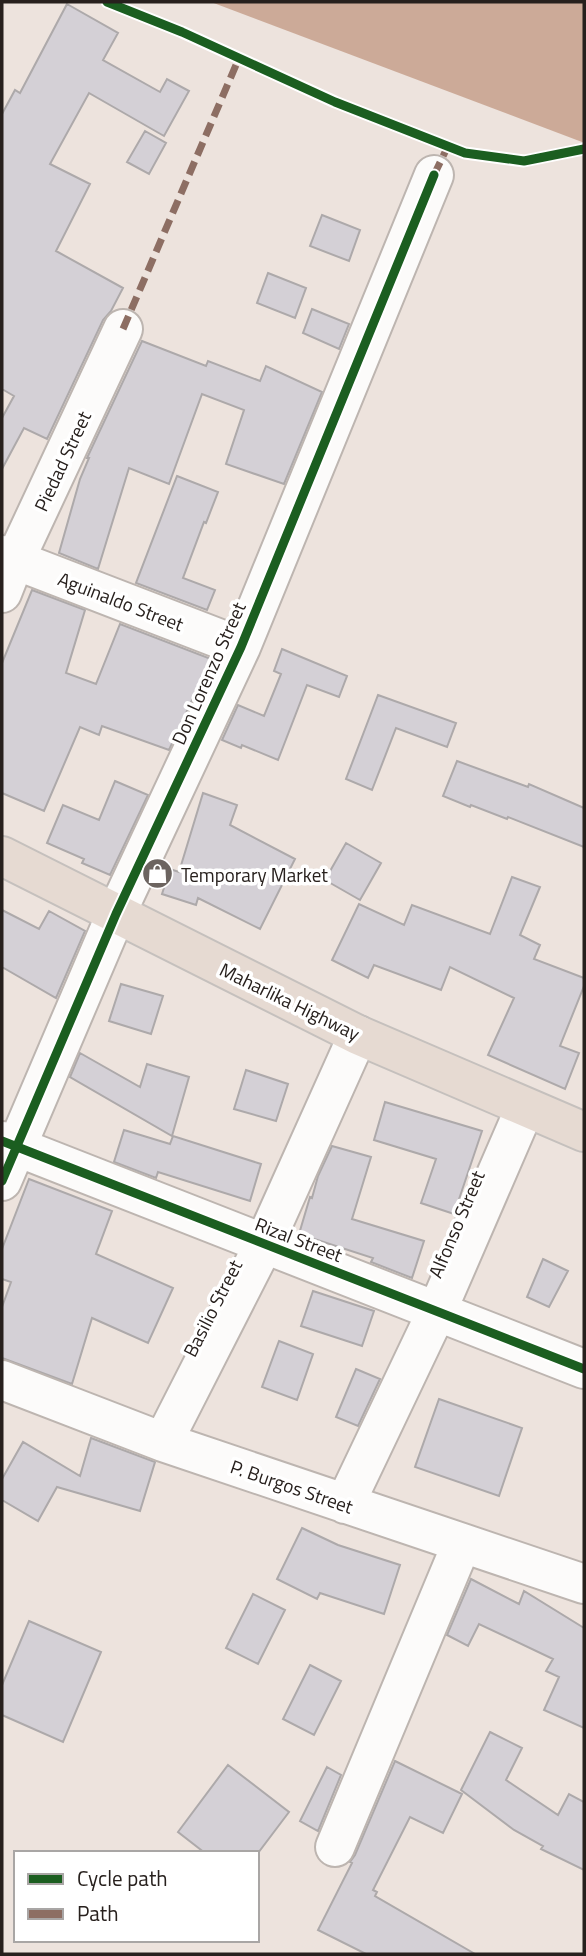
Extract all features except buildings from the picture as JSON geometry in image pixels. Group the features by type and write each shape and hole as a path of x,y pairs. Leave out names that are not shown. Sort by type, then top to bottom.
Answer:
{"highway":[{"name":"Maharlika Highway","path":"2,856 358,1035 584,1132"}],"street":[{"name":"Don Lorenzo Street","path":"2,1181 9,1144 241,648 434,174"},
{"name":"Piedad Street","path":"6,570 124,329"},
{"name":"Aguinaldo Street","path":"6,570 241,648"},
{"name":"Basilio Street","path":"163,1442 264,1244 358,1035"},
{"name":"Alfonso Street","path":"345,1504 437,1311 525,1108"},
{"name":"Rizal Street","path":"9,1144 584,1368"},
{"name":"P. Burgos Street","path":"2,1380 163,1442 584,1584"},
{"path":"335,1847 462,1543"}],"shaded area":[{"path":"211,2 584,2 584,142 582,142"}],"marked path":[{"path":"123,329 239,58"},
{"path":"434,175 448,146"}],"cycle path":[{"path":"107,2 182,32 335,102 465,153 524,161 584,149"},
{"path":"2,1181 116,914 241,647 434,175"},
{"path":"2,1141 584,1369"}],"place":[{"name":"Temporary Market","path":"158,874"}]}
